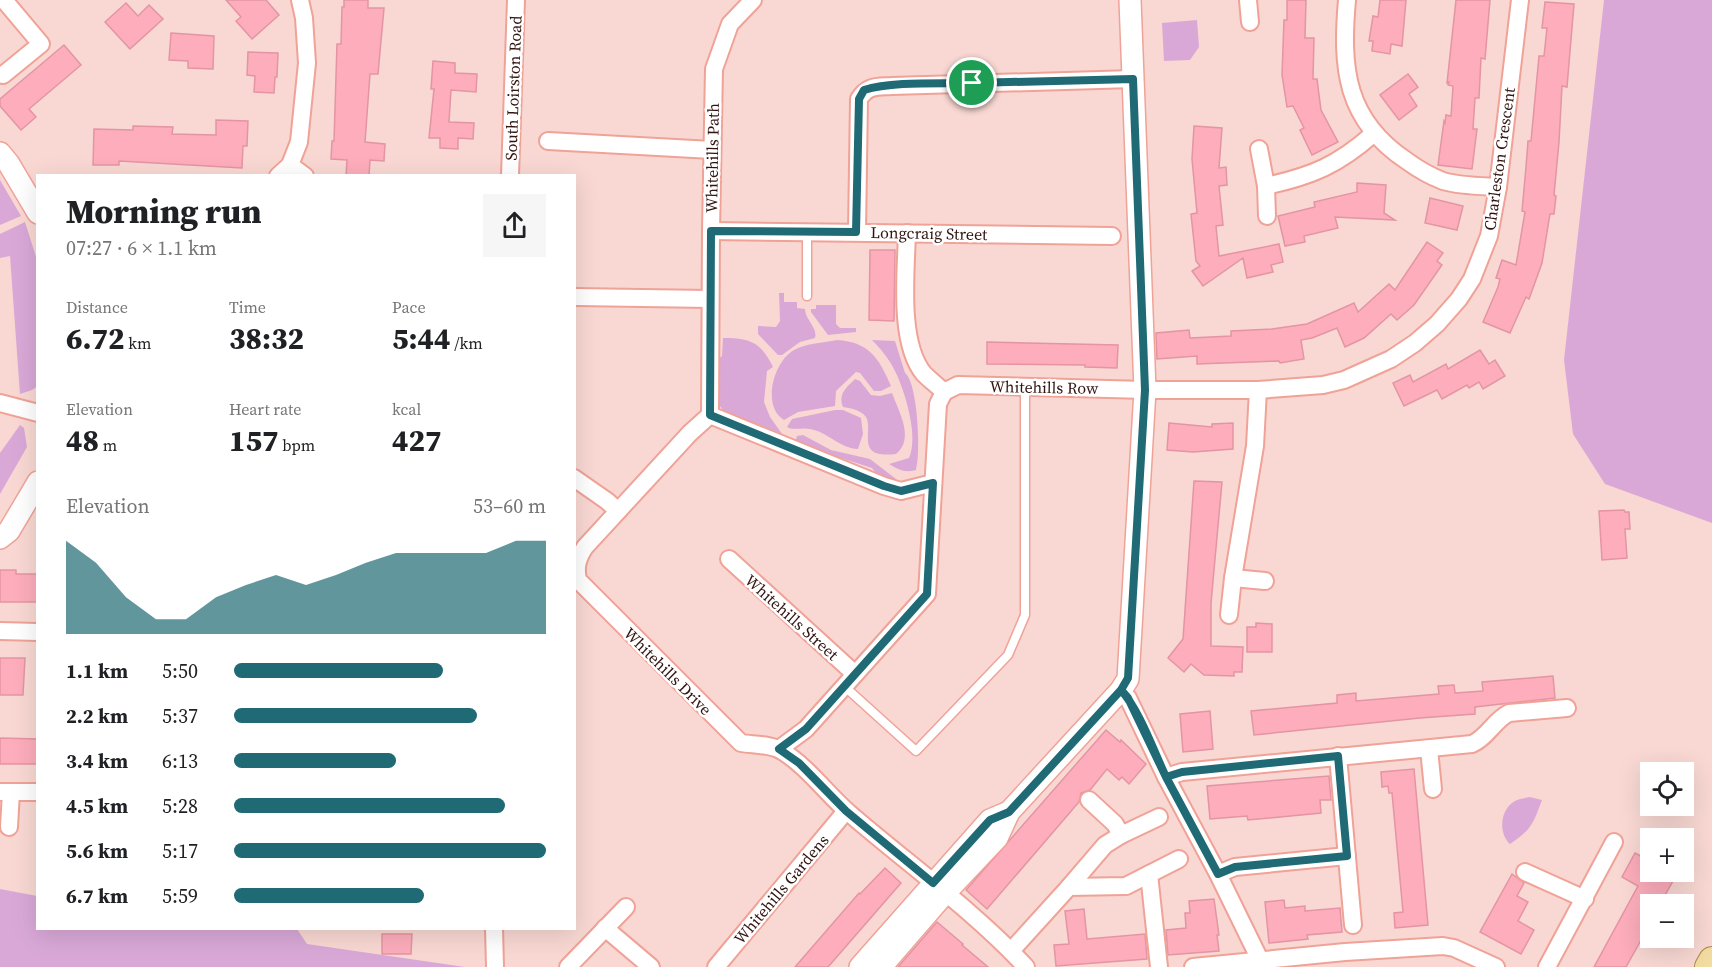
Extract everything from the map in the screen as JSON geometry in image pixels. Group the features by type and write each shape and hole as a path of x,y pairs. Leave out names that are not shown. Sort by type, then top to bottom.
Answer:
{"main road":[{"path":"1708,967 1712,960"}],"street":[{"path":"3,75 41,44 4,0"},
{"path":"284,170 299,142 307,63 304,18 300,0"},
{"name":"South Loirston Road","path":"510,174 516,0"},
{"name":"Whitehills Path","path":"710,415 714,69 730,24 753,0"},
{"path":"860,967 939,888 997,837 1009,812 1121,690 1128,678 1145,390 1131,0"},
{"path":"1248,0 1251,22"},
{"path":"1347,0 1344,33 1345,61 1357,105 1362,118 1373,134 1425,173 1444,181 1498,187"},
{"name":"Charleston Crescent","path":"1145,390 1258,390 1323,385 1344,380 1391,359 1437,324 1459,299 1472,279 1489,236 1498,187 1520,0"},
{"path":"856,232 859,99 864,90 892,86 1133,79"},
{"path":"1266,186 1296,179 1325,168 1350,154 1373,134"},
{"path":"548,141 712,150"},
{"path":"1259,149 1266,186 1267,216"},
{"path":"0,153 36,210"},
{"name":"Longcraig Street","path":"711,231 1112,236"},
{"path":"779,749 806,729 927,594 938,404 945,392 923,372 911,347 906,326 907,233"},
{"path":"576,297 710,299"},
{"name":"Whitehills Row","path":"945,392 958,385 1145,390"},
{"path":"1229,615 1255,447 1258,390"},
{"path":"0,403 36,412"},
{"path":"710,415 884,486 901,491 933,483"},
{"name":"Whitehills Drive","path":"710,415 690,433 585,547 576,568 578,580 741,743 779,749 799,763 846,811 939,888 1026,967"},
{"path":"576,479 607,501 618,512"},
{"path":"0,538 9,531 36,485"},
{"name":"Whitehills Street","path":"729,559 850,680"},
{"path":"1233,578 1265,581"},
{"path":"0,631 36,632"},
{"path":"1121,690 1128,698 1260,960"},
{"path":"1166,777 1182,772 1472,744 1480,740 1501,717 1509,713 1567,708"},
{"path":"1429,749 1433,789"},
{"path":"1338,756 1353,925"},
{"path":"9,827 5,792 36,792"},
{"path":"1089,800 1115,824 1121,835"},
{"name":"Whitehills Gardens","path":"716,967 846,811"},
{"path":"1011,951 1105,845 1159,817"},
{"path":"1547,967 1614,842"},
{"path":"1218,874 1235,867 1347,856"},
{"path":"1070,887 1126,886 1179,859"},
{"path":"1525,872 1584,899"},
{"path":"1149,874 1159,967"},
{"path":"881,967 939,888"},
{"path":"568,967 626,907"},
{"path":"605,928 651,967"},
{"path":"494,930 495,967"},
{"path":"1193,967 1260,960 1346,960 1443,946 1454,948 1492,966"}],"lane":[{"path":"807,232 807,296"},
{"path":"850,680 916,751 1008,655 1025,615 1025,387"}],"shaded area":[{"path":"1604,0 1712,0 1712,523 1605,484 1573,434 1564,360"},
{"path":"1197,20 1199,47 1190,60 1164,61 1162,23"},
{"path":"0,180 21,216 0,225"},
{"path":"25,222 36,257 36,387 20,394 10,256 0,258 0,234"},
{"path":"779,293 784,293 784,302 797,302 797,308 805,309 815,334 815,338 800,342 782,355 778,355 758,334 758,326 776,327 780,321"},
{"path":"816,305 836,305 836,324 840,328 856,328 856,332 828,335 811,312 811,309 816,309"},
{"path":"723,338 741,339 754,343 769,359 773,367 767,371 764,402 770,417 785,438 765,427 725,413 717,402 716,361 722,356"},
{"path":"837,340 857,344 872,353 891,386 881,391 874,391 860,373 856,372 836,391 835,406 798,412 784,420 773,405 772,395 776,373 781,364 794,350"},
{"path":"872,340 895,341 913,390 917,419 916,470 902,470 889,464 909,458 912,449 912,427 903,390 895,371 885,354"},
{"path":"855,379 860,381 871,395 880,396 892,393 905,433 902,448 896,454 883,454 870,448 866,417 858,411 843,407 842,395"},
{"path":"843,410 861,418 863,434 858,449 845,446 816,431 787,427 792,419"},
{"path":"20,425 24,428 27,447 0,494 0,453"},
{"path":"803,435 831,450 870,459 896,479 896,483 881,480 872,468 795,443 797,436"},
{"path":"1530,797 1542,800 1536,815 1527,830 1510,844 1502,828 1506,810 1515,801"},
{"path":"0,889 36,896 36,930 298,930 307,944 465,967 0,967"}],"building":[{"path":"226,0 266,0 279,15 252,39 236,21 241,17"},
{"path":"344,0 368,0 368,8 384,8 378,74 370,74 365,142 385,144 384,161 370,160 369,174 346,174 347,160 331,159 332,141 334,141 337,44 341,44 342,7 344,7"},
{"path":"1287,0 1306,0 1305,38 1314,38 1313,79 1317,79 1321,110 1338,142 1312,155 1300,130 1304,128 1293,106 1287,107 1282,75"},
{"path":"1380,0 1406,0 1402,46 1391,44 1390,54 1372,51 1373,41 1369,41 1373,16 1378,17"},
{"path":"1456,0 1490,0 1485,59 1481,58 1479,98 1475,98 1473,129 1477,129 1472,169 1438,165 1444,121 1445,123 1446,115 1451,116 1453,86 1447,83"},
{"path":"1545,2 1574,4 1567,87 1562,86 1554,195 1556,196 1554,214 1550,214 1542,263 1529,299 1526,297 1510,333 1483,322 1498,287 1500,279 1496,278 1502,260 1516,265 1525,212 1522,211 1528,141 1531,141 1539,56 1544,56 1547,28 1542,28"},
{"path":"126,3 138,16 149,5 163,19 130,49 105,22"},
{"path":"171,33 214,36 213,69 188,68 188,61 169,60"},
{"path":"64,45 81,65 29,109 36,117 21,130 0,106 0,99"},
{"path":"248,52 278,53 274,93 254,92 255,76 247,75"},
{"path":"433,61 455,63 455,73 477,74 476,92 451,90 449,122 474,123 473,139 458,138 458,149 440,148 440,138 429,138 434,89 431,89"},
{"path":"1408,74 1418,87 1409,94 1417,106 1399,120 1380,95"},
{"path":"216,120 248,121 247,146 243,146 242,168 119,161 119,165 93,165 94,129 133,130 133,126 173,127 172,134 216,135"},
{"path":"1194,126 1222,128 1219,168 1226,167 1227,185 1219,186 1223,225 1216,226 1219,256 1279,244 1283,262 1271,265 1273,272 1247,278 1243,258 1203,286 1192,271 1200,266 1196,261 1191,214 1197,213 1192,159"},
{"path":"1357,183 1386,185 1384,213 1395,220 1335,217 1338,228 1304,236 1305,242 1285,246 1278,216 1315,207 1314,202 1357,192"},
{"path":"1430,198 1463,206 1457,230 1425,223"},
{"path":"1427,242 1443,253 1437,261 1442,265 1414,305 1397,320 1391,314 1364,338 1345,347 1337,328 1301,340 1304,359 1280,363 1279,361 1197,364 1197,356 1157,359 1156,333 1189,330 1190,338 1231,336 1231,331 1307,324 1354,303 1358,312 1389,284 1395,290"},
{"path":"870,250 895,250 894,321 869,320"},
{"path":"987,342 1118,345 1117,368 1085,367 1085,365 987,364"},
{"path":"1480,350 1489,364 1495,360 1505,376 1483,389 1479,382 1469,388 1467,385 1442,399 1437,390 1404,406 1393,383 1410,375 1413,382 1446,364 1448,369"},
{"path":"1169,423 1212,427 1212,424 1233,423 1233,449 1193,452 1167,450"},
{"path":"1194,481 1222,482 1211,603 1211,646 1243,647 1242,672 1234,672 1234,676 1204,675 1191,664 1184,672 1168,658 1183,639"},
{"path":"1624,510 1629,512 1630,529 1625,529 1627,558 1602,560 1599,511"},
{"path":"0,570 16,570 16,574 36,574 36,602 0,602"},
{"path":"1256,623 1272,624 1272,652 1247,652 1247,627 1256,627"},
{"path":"0,658 25,658 23,695 0,695"},
{"path":"1553,676 1555,698 1475,707 1475,714 1254,735 1251,711 1337,703 1337,695 1356,693 1356,701 1439,694 1438,686 1454,685 1455,693 1483,691 1482,682"},
{"path":"1210,711 1213,749 1183,752 1180,714"},
{"path":"1106,730 1120,742 1121,740 1146,764 1129,784 1122,777 1119,780 1107,769 1090,790 1081,793 1079,802 987,909 966,890"},
{"path":"0,738 36,739 36,764 0,764"},
{"path":"1414,769 1428,925 1395,928 1394,913 1403,912 1392,793 1389,793 1388,786 1382,787 1381,772"},
{"path":"1329,776 1331,800 1320,800 1321,813 1248,820 1247,816 1210,819 1207,786"},
{"path":"1635,853 1640,856 1640,882 1672,882 1666,894 1640,894 1640,942 1626,967 1594,967 1638,886 1622,877"},
{"path":"885,868 901,883 828,967 795,967 859,893"},
{"path":"1512,874 1524,883 1517,896 1528,902 1518,921 1534,930 1521,954 1480,932"},
{"path":"1214,899 1219,951 1168,955 1166,930 1186,928 1185,913 1190,913 1189,901"},
{"path":"1284,900 1285,908 1305,906 1305,911 1340,908 1342,932 1307,935 1308,939 1269,943 1265,902"},
{"path":"1084,909 1087,939 1145,934 1147,959 1056,966 1054,945 1069,944 1065,911"},
{"path":"937,922 962,945 988,967 898,967"},
{"path":"382,934 412,934 411,954 382,954"}],"route":[{"path":"972,83 874,87 864,90 859,99 856,232 711,231 710,415 884,486 901,491 933,483 927,594 806,729 779,749 799,763 846,811 933,883 990,820 1009,812 1121,690 1128,698 1166,777 1218,874 1235,867 1347,856 1338,756 1182,772 1166,777 1151,744 1128,698 1121,690 1128,678 1145,390 1133,79 972,83"}]}
